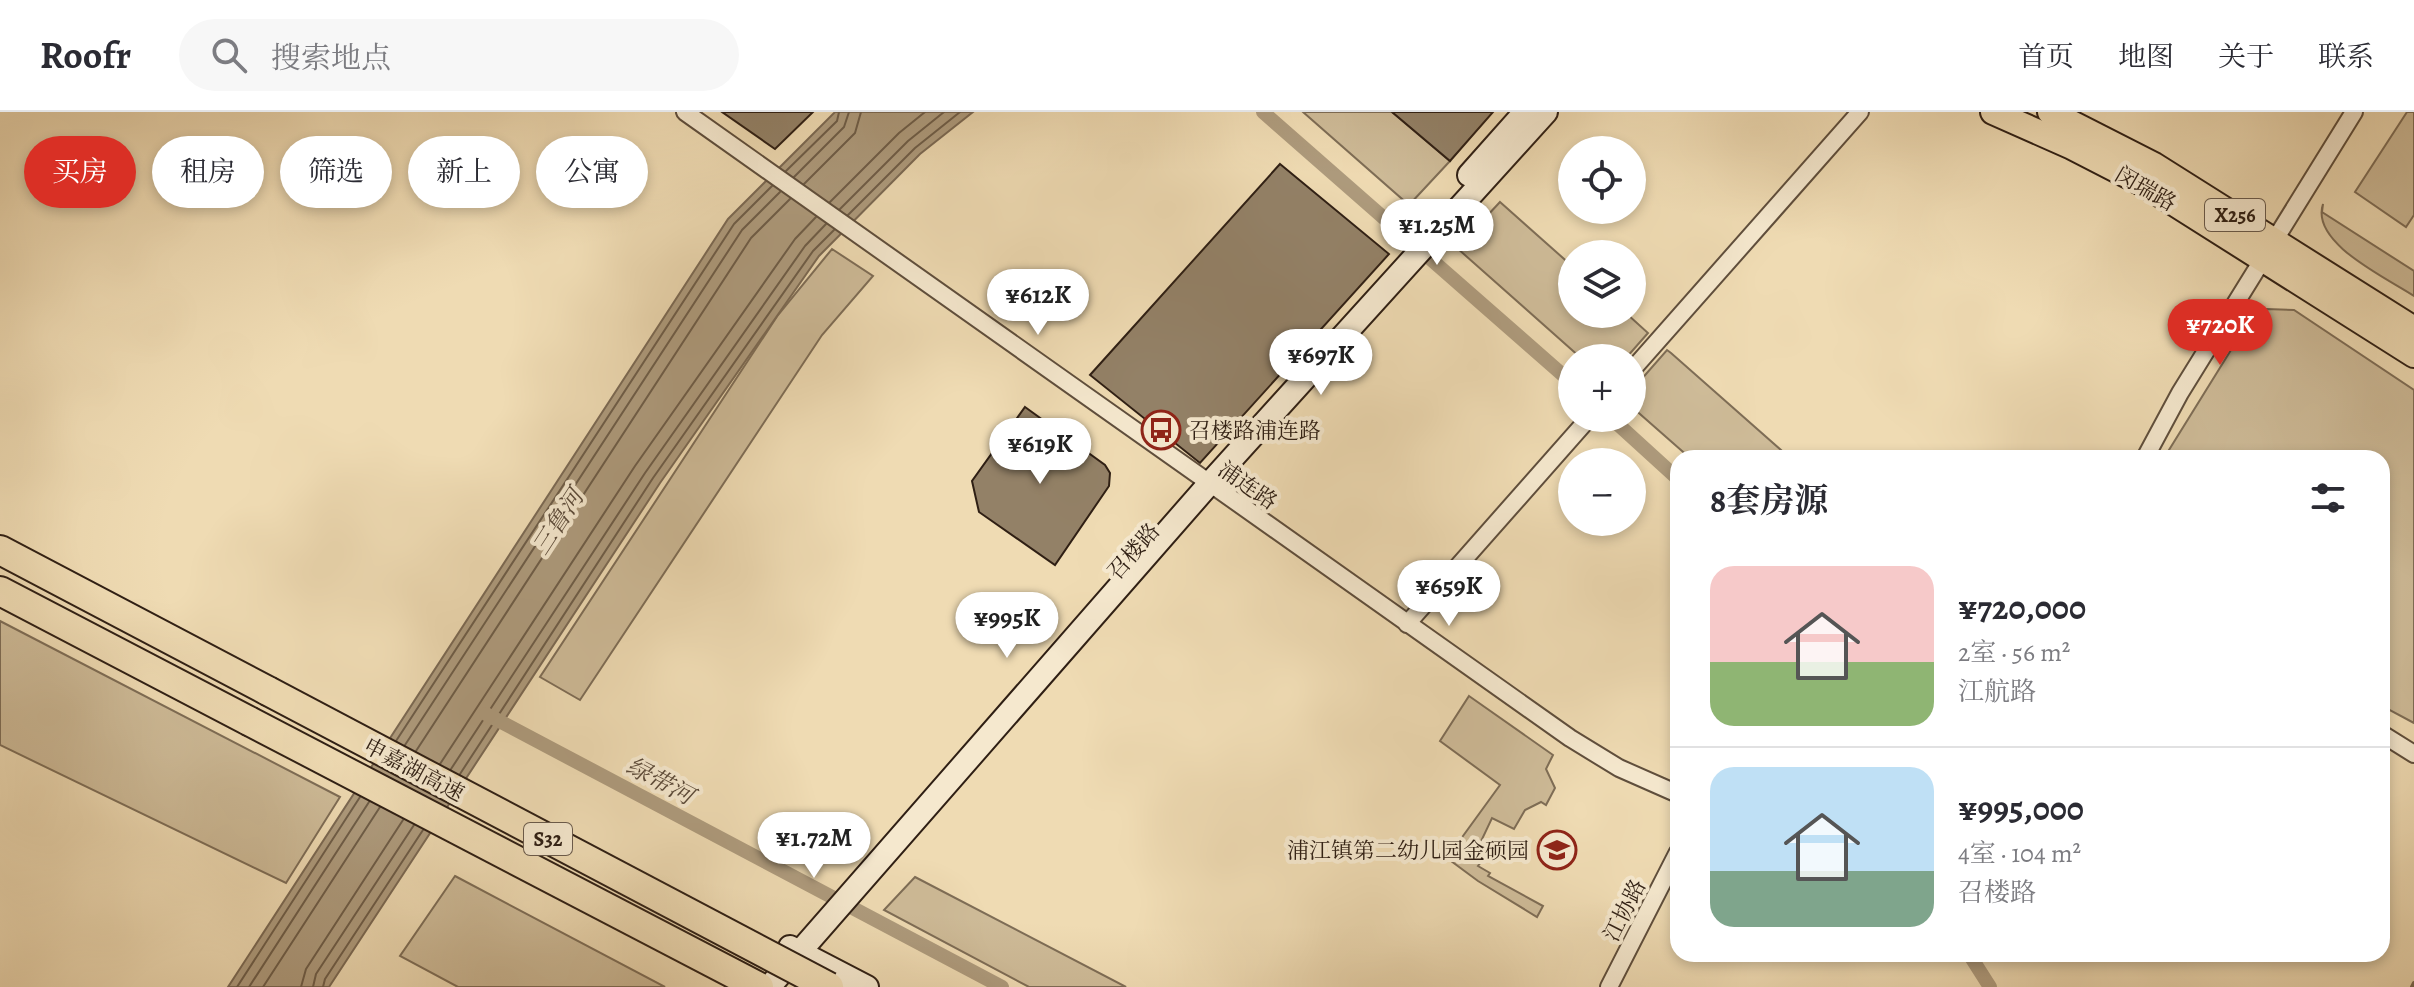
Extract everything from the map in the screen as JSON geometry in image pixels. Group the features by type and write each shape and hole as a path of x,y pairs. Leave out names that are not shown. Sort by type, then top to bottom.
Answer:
{"highway":[{"name":"申嘉湖高速","path":"0,550 829,987"},
{"name":"申嘉湖高速","path":"0,591 759,987"}],"main road":[{"name":"闵瑞路","path":"1993,112 2142,183 2414,329"},
{"name":"闵瑞路","path":"2050,112 2154,165 2414,355"}],"street":[{"name":"浦连路","path":"685,112 1570,738 1619,768 1670,790"},
{"path":"1438,221 1525,112"},
{"path":"1438,221 1546,112"},
{"path":"1646,354 1860,112"},
{"path":"2149,450 2180,393 2354,112"},
{"name":"召楼路","path":"793,948 1204,480 1438,221"},
{"path":"1407,624 1577,432"},
{"path":"2390,739 2414,754"},
{"name":"江协路","path":"1609,987 1670,868"},
{"path":"749,987 793,948"},
{"path":"769,987 793,948"},
{"path":"793,948 867,987"}],"shaded area":[{"path":"1303,112 1392,112 1450,161 1409,205"},
{"path":"2407,112 2414,112 2414,215 2406,227 2355,192"},
{"path":"1500,202 1558,254 1558,328 1642,328 1648,333 1638,344 1565,344 1457,248"},
{"path":"2322,212 2414,271 2414,296 2339,246 2328,232"},
{"path":"832,249 873,276 822,335 580,700 540,677 778,315"},
{"path":"2266,309 2294,310 2414,390 2414,723 2390,710 2390,450 2169,450 2249,321"},
{"path":"1667,350 1781,450 1681,450 1646,419 1646,374"},
{"path":"0,621 340,797 286,883 0,745"},
{"path":"1469,696 1553,755 1546,769 1555,788 1546,805 1541,802 1525,810 1514,829 1492,818 1476,852 1472,850 1469,855 1481,862 1478,866 1490,873 1488,876 1543,906 1537,917 1447,858 1500,785 1440,741"},
{"path":"455,876 665,987 458,987 400,956"},
{"path":"915,877 1126,987 1029,987 884,910"}],"water":[{"name":"三鲁河","path":"835,112 973,112 920,154 819,256 660,483 329,987 228,987 728,219"}],"building":[{"path":"722,112 813,112 775,149"},
{"path":"1392,112 1493,112 1450,161"},
{"path":"1280,164 1389,254 1200,463 1090,375"},
{"path":"1025,407 1105,465 1110,473 1109,486 1055,565 979,512 972,481"}],"waterway":[{"path":"1263,112 1558,371"},
{"path":"1626,432 1670,472"},
{"name":"绿带河","path":"486,714 1002,987"},
{"path":"1974,962 1990,987"},
{"path":"2412,987 2414,983"}],"place":[{"name":"召楼路浦连路","path":"1161,430"},
{"name":"浦江镇第二幼儿园金硕园","path":"1557,850"}]}
